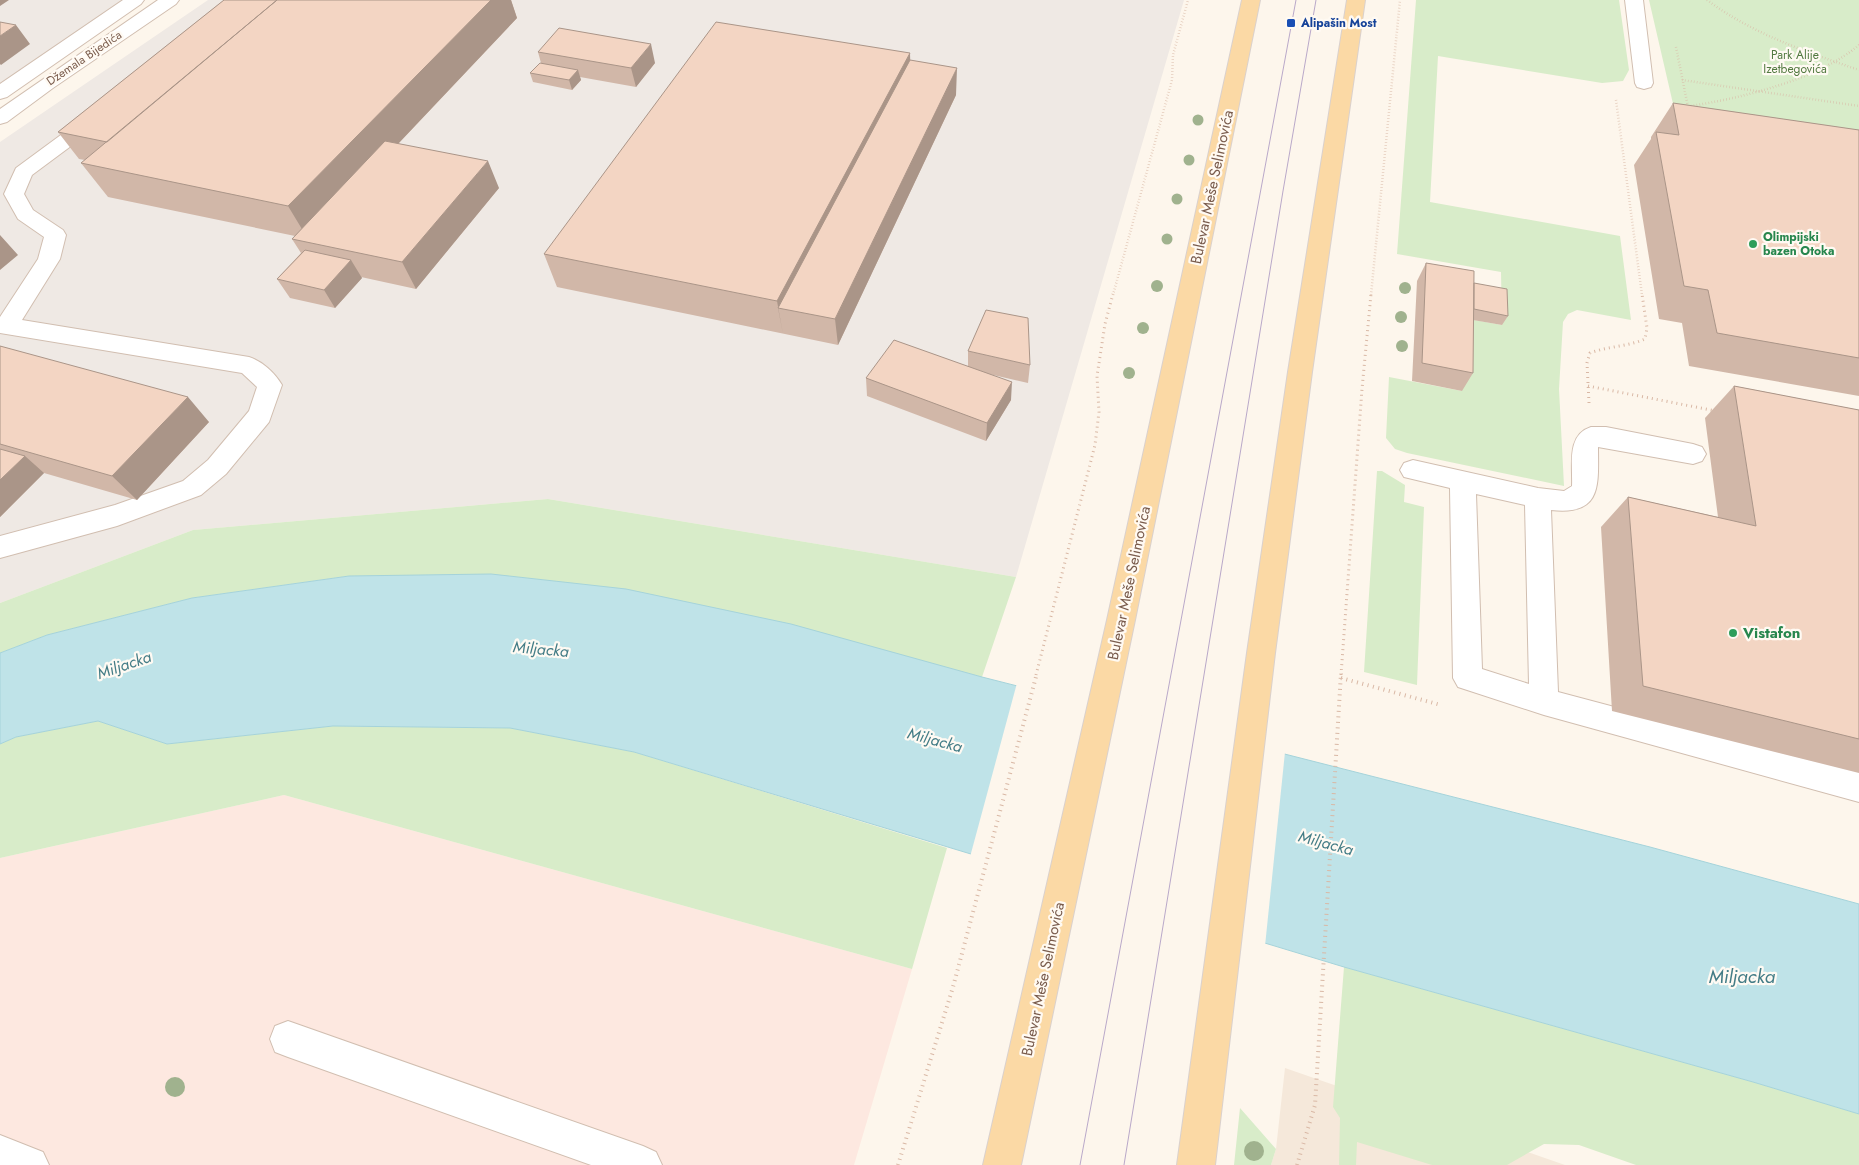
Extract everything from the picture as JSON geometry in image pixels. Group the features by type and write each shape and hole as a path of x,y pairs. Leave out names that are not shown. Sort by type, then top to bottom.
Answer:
{"main road":[{"name":"Bulevar Meše Selimovića","path":"1002,1165 1121,620 1251,0"},
{"path":"1196,1165 1261,653 1301,362 1356,0"}],"street":[{"name":"Džemala Bijedića","path":"4,87 135,0"},
{"name":"Džemala Bijedića","path":"0,118 46,84 170,0"},
{"path":"1634,0 1644,83"},
{"path":"0,547 116,516 192,488 216,467 260,414 270,385 249,366 4,326 49,259 55,235 25,214 14,194 23,172 111,107"},
{"path":"1413,470 1538,498 1564,501 1581,494 1585,488 1586,442 1590,437 1606,437 1693,454"},
{"path":"1463,481 1468,678 1544,702 1859,787"},
{"path":"1538,498 1544,702"},
{"path":"288,1039 643,1165"},
{"path":"0,1154 30,1165"}],"path":[{"path":"898,1165 932,1062 964,946 1095,445 1099,412 1097,376 1105,324 1172,80 1173,55 1188,0"},
{"path":"1297,1165 1315,1105 1340,701 1362,389 1400,0"},
{"path":"1707,0 1749,26 1833,62 1859,70"},
{"path":"1676,44 1688,114"},
{"path":"1688,107 1739,98 1787,83 1833,62 1859,45"},
{"path":"1682,80 1859,106"},
{"path":"1590,437 1587,363 1590,353 1602,347 1635,345 1646,339 1647,328 1616,98"},
{"path":"1588,386 1723,412"}],"shaded area":[{"path":"0,0 132,0 11,85 0,83"},
{"path":"208,0 1184,0 1016,577 548,499 193,530 0,603 0,142"},
{"path":"284,795 912,969 854,1165 0,1165 0,858"},
{"path":"1285,1068 1565,1165 1271,1165 1276,1149"}],"green space":[{"path":"1416,0 1619,0 1629,70 1623,81 1602,83 1438,56 1430,202 1620,236 1631,320 1577,310 1568,314 1563,322 1559,389 1564,486 1407,453 1395,449 1386,438 1389,377 1462,391 1463,318 1502,325 1501,272 1397,254"},
{"name":"Park Alije Izetbegovića","path":"1649,0 1859,0 1859,134 1674,108"},
{"path":"1377,471 1382,471 1405,485 1404,502 1424,507 1417,685 1364,672"},
{"path":"548,499 1016,577 982,677 936,665 349,576 192,598 47,635 0,653 0,603 193,530"},
{"path":"98,721 167,744 333,726 510,728 634,752 947,848 912,969 284,795 0,858 0,744 16,737"},
{"path":"1344,967 1753,1082 1859,1114 1859,1165 1636,1165 1579,1145 1544,1144 1507,1165 1432,1165 1357,1142 1356,1165 1339,1165 1340,1118 1333,1107"},
{"path":"1240,1108 1276,1149 1271,1165 1234,1165"}],"water":[{"name":"Miljacka","path":"491,574 626,589 791,624 982,677 1650,847 1859,904 1859,1114 1753,1082 1344,967 634,752 510,728 333,726 167,744 98,721 16,737 0,744 0,653 47,635 192,598 349,576"}],"pier":[{"path":"1017,683 1285,752 1265,946 970,857"}],"building":[{"path":"224,0 277,0 107,142 58,132"},
{"path":"277,0 491,0 288,206 81,163"},
{"path":"0,22 16,25 0,36"},
{"path":"716,22 910,53 777,301 544,254"},
{"path":"559,28 651,44 631,68 538,52"},
{"path":"910,60 957,68 835,319 778,308"},
{"path":"540,63 578,70 569,80 530,73"},
{"name":"Olimpijski bazen Otoka","path":"1673,103 1859,130 1859,358 1717,333 1708,290 1684,286 1656,132 1679,135"},
{"path":"385,141 488,161 402,262 292,239"},
{"path":"305,250 351,260 324,290 277,279"},
{"path":"1426,263 1474,271 1473,373 1422,363"},
{"path":"1474,283 1507,289 1508,316 1474,309"},
{"path":"986,310 1028,318 1030,365 968,351"},
{"path":"894,340 1012,382 987,423 866,378"},
{"path":"0,346 188,397 112,476 0,444"},
{"name":"Vistafon","path":"1734,386 1859,410 1859,739 1643,686 1628,497 1756,526"},
{"path":"0,449 25,456 0,480"}],"tram line":[{"path":"1080,1165 1296,0"},
{"path":"1124,1165 1283,191 1316,0"}],"place":[{"name":"Alipašin Most","path":"1291,23"},
{"name":"Olimpijski bazen Otoka","path":"1753,244"},
{"name":"Vistafon","path":"1733,633"}]}
